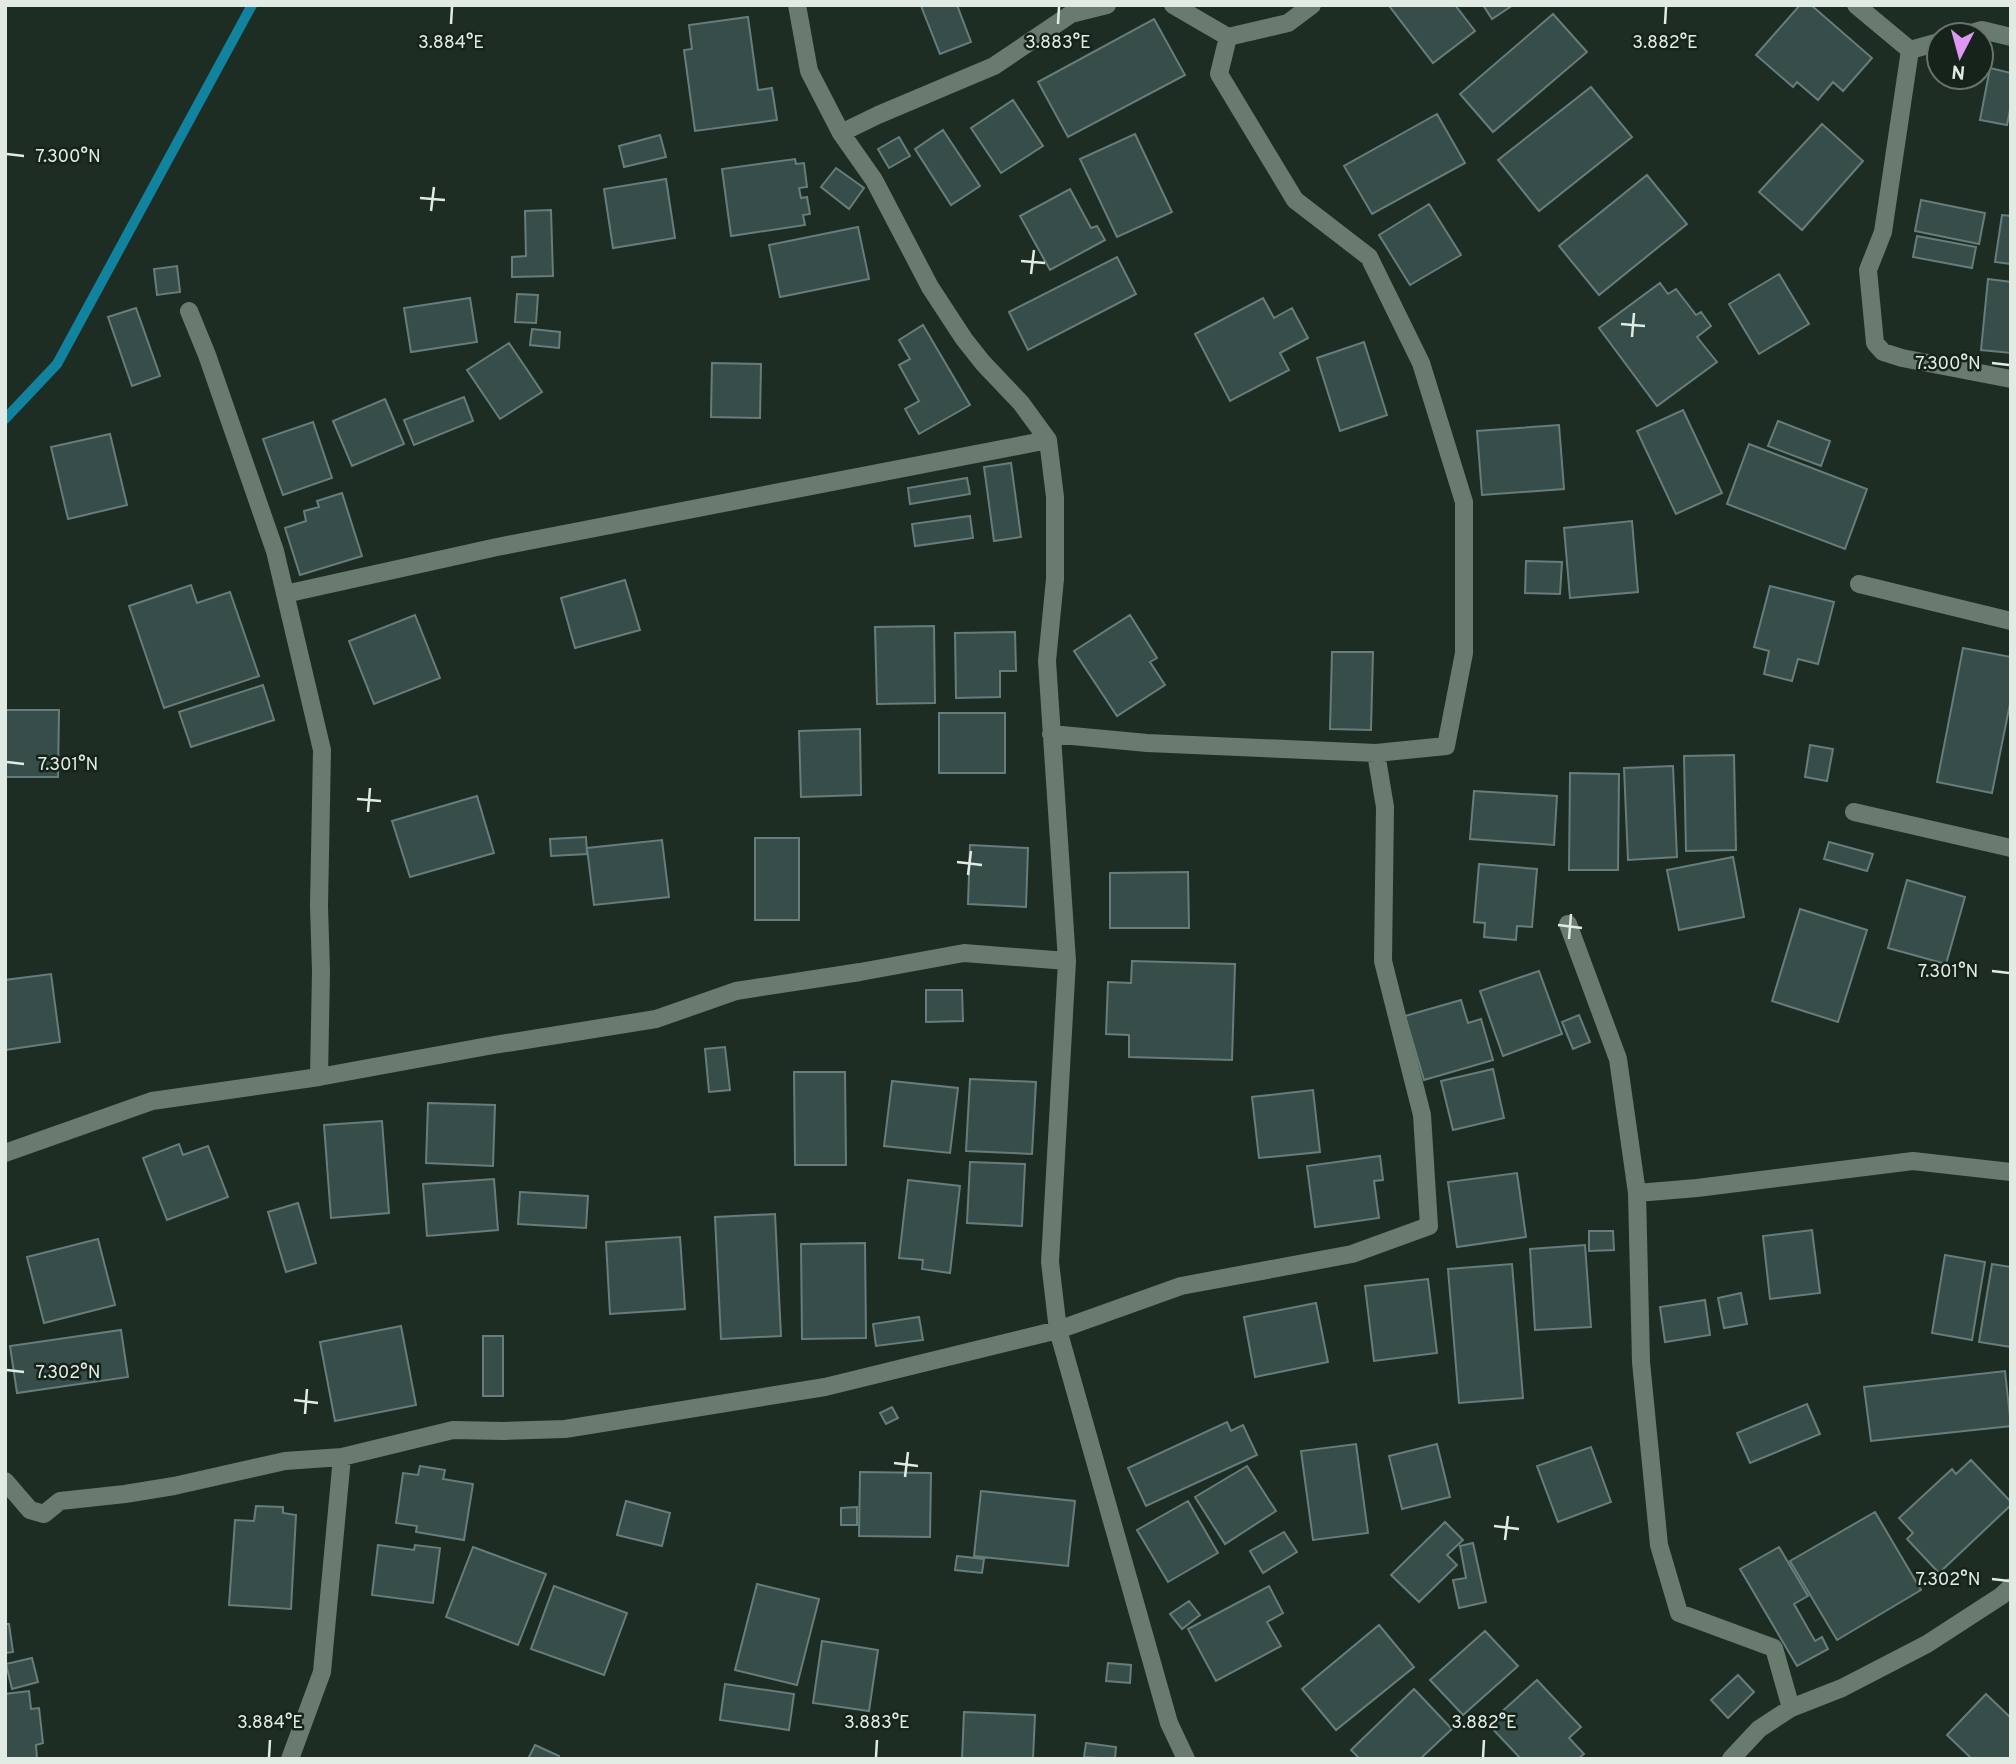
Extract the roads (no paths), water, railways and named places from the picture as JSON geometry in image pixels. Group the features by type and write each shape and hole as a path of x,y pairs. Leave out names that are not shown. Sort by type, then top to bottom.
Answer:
{"street":[{"path":"797,5 809,71 841,133 874,180 930,287 964,339 1021,403 1048,440 1055,497 1055,579 1047,661 1067,961 1050,1262 1058,1330 1169,1723 1186,1759"},
{"path":"841,133 994,66 1071,14 1107,5"},
{"path":"1172,5 1227,37 1288,23 1312,5"},
{"path":"1856,5 1910,50"},
{"path":"1051,734 1147,743 1376,753 1446,746 1464,653 1464,502 1422,363 1369,257 1295,200 1219,74 1227,37"},
{"path":"1910,50 1925,46"},
{"path":"1910,50 1883,232 1868,270 1875,343 1883,352 1902,358 2011,379"},
{"path":"189,311 207,355 275,551 322,750 319,1077"},
{"path":"285,594 497,547 1048,440"},
{"path":"1859,584 2011,621"},
{"path":"5,1481 30,1510 44,1514 60,1501 174,1486 285,1461 342,1457 453,1430 565,1429 825,1387 1058,1330 1181,1286 1352,1254 1429,1226 1422,1115 1383,961 1384,807 1376,753"},
{"path":"1854,812 2011,848"},
{"path":"1568,924 1619,1059 1637,1193 1641,1362 1662,1556 1679,1613 1774,1648 1791,1708"},
{"path":"5,1153 152,1101 319,1077 475,1048 656,1019 736,991 964,953 1067,961"},
{"path":"1637,1193 1913,1161 2011,1172"},
{"path":"290,1759 322,1672 342,1457"},
{"path":"1731,1759 1759,1729 1791,1708 1842,1688 1927,1644 2011,1587"}],"waterway":[{"path":"5,419 57,364 252,5"}]}
